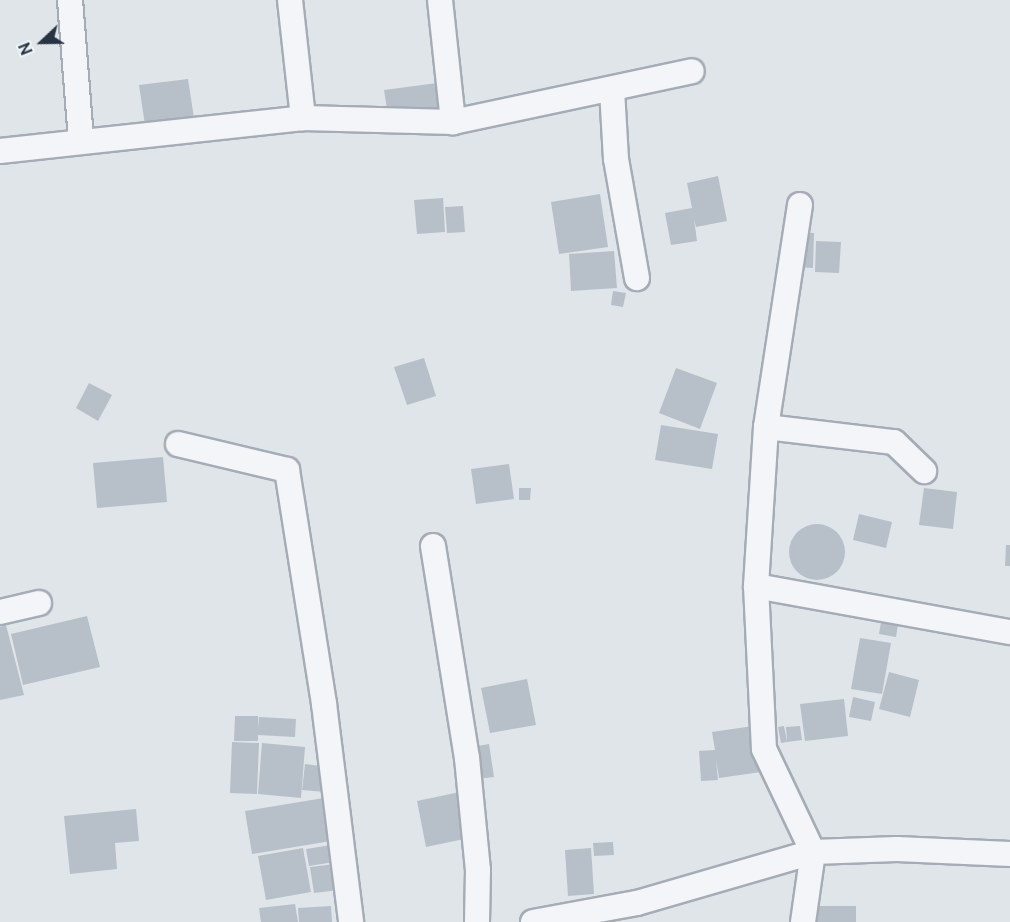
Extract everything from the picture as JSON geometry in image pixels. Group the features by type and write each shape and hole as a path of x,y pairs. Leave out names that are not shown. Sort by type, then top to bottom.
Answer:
{"street":[{"path":"70,0 81,141"},
{"path":"290,0 303,118"},
{"path":"440,0 453,122"},
{"path":"0,151 303,118 453,122 612,90 692,71"},
{"path":"612,90 616,159 637,278"},
{"path":"800,205 766,427 756,586 764,749 813,852 803,922"},
{"path":"766,427 894,442 924,471"},
{"path":"178,444 287,470 324,704 351,922"},
{"path":"433,546 467,758 478,870 477,922"},
{"path":"756,586 1010,632"},
{"path":"0,612 39,603"},
{"path":"533,922 638,903 813,852 897,849 1010,854"}],"building":[{"path":"188,79 194,118 145,125 139,85"},
{"path":"445,82 449,114 389,122 384,90"},
{"path":"718,176 727,221 696,227 694,219 697,241 671,245 665,213 692,208 687,183"},
{"path":"600,194 608,247 559,254 551,202"},
{"path":"443,198 445,232 417,234 414,200"},
{"path":"463,206 465,232 447,233 445,207"},
{"path":"797,232 814,233 813,268 796,267"},
{"path":"816,241 841,242 839,273 815,272"},
{"path":"614,251 617,288 571,291 569,254"},
{"path":"613,291 626,293 623,307 611,305"},
{"path":"424,358 436,396 407,405 394,367"},
{"path":"676,368 717,383 700,429 659,413"},
{"path":"89,383 112,395 98,421 76,408"},
{"path":"661,425 718,434 712,469 655,460"},
{"path":"163,457 167,502 97,508 93,463"},
{"path":"509,464 514,499 476,504 471,469"},
{"path":"519,488 531,488 530,500 519,500"},
{"path":"924,488 957,492 953,529 919,525"},
{"path":"859,514 892,522 886,548 853,540"},
{"path":"811,524 823,524 833,528 841,536 845,552 841,568 833,576 823,580 811,580 801,576 793,568 789,558 789,546 793,536 801,528"},
{"path":"1006,545 1010,545 1010,566 1005,566"},
{"path":"87,616 100,667 23,685 11,634"},
{"path":"882,616 899,618 896,637 879,634"},
{"path":"6,625 24,695 0,700 0,627"},
{"path":"860,638 891,643 882,694 851,689"},
{"path":"889,672 919,680 910,717 879,709"},
{"path":"527,679 536,725 490,733 481,688"},
{"path":"853,697 875,702 871,721 849,717"},
{"path":"844,699 848,736 805,741 800,704"},
{"path":"235,716 258,716 258,729 259,717 296,719 295,737 258,735 258,741 234,741"},
{"path":"753,726 761,772 719,778 716,760 718,780 701,781 699,751 715,750 712,732"},
{"path":"784,726 787,742 781,743 778,727"},
{"path":"800,726 802,740 787,742 786,727"},
{"path":"232,742 259,743 257,794 230,793"},
{"path":"262,743 305,747 301,798 258,794"},
{"path":"489,744 494,777 477,779 472,747"},
{"path":"305,764 328,767 325,792 302,790"},
{"path":"460,792 469,838 426,847 417,801"},
{"path":"324,798 331,841 252,854 245,811"},
{"path":"136,809 139,841 115,843 117,869 70,874 64,816"},
{"path":"613,842 614,855 594,856 593,843"},
{"path":"331,845 334,862 309,866 306,849"},
{"path":"303,848 311,892 266,900 258,856"},
{"path":"591,848 594,894 568,896 565,850"},
{"path":"335,864 338,890 314,893 310,867"},
{"path":"295,904 298,922 261,922 259,908"},
{"path":"331,906 332,922 299,922 298,908"},
{"path":"817,906 856,906 856,922 817,922"}]}
